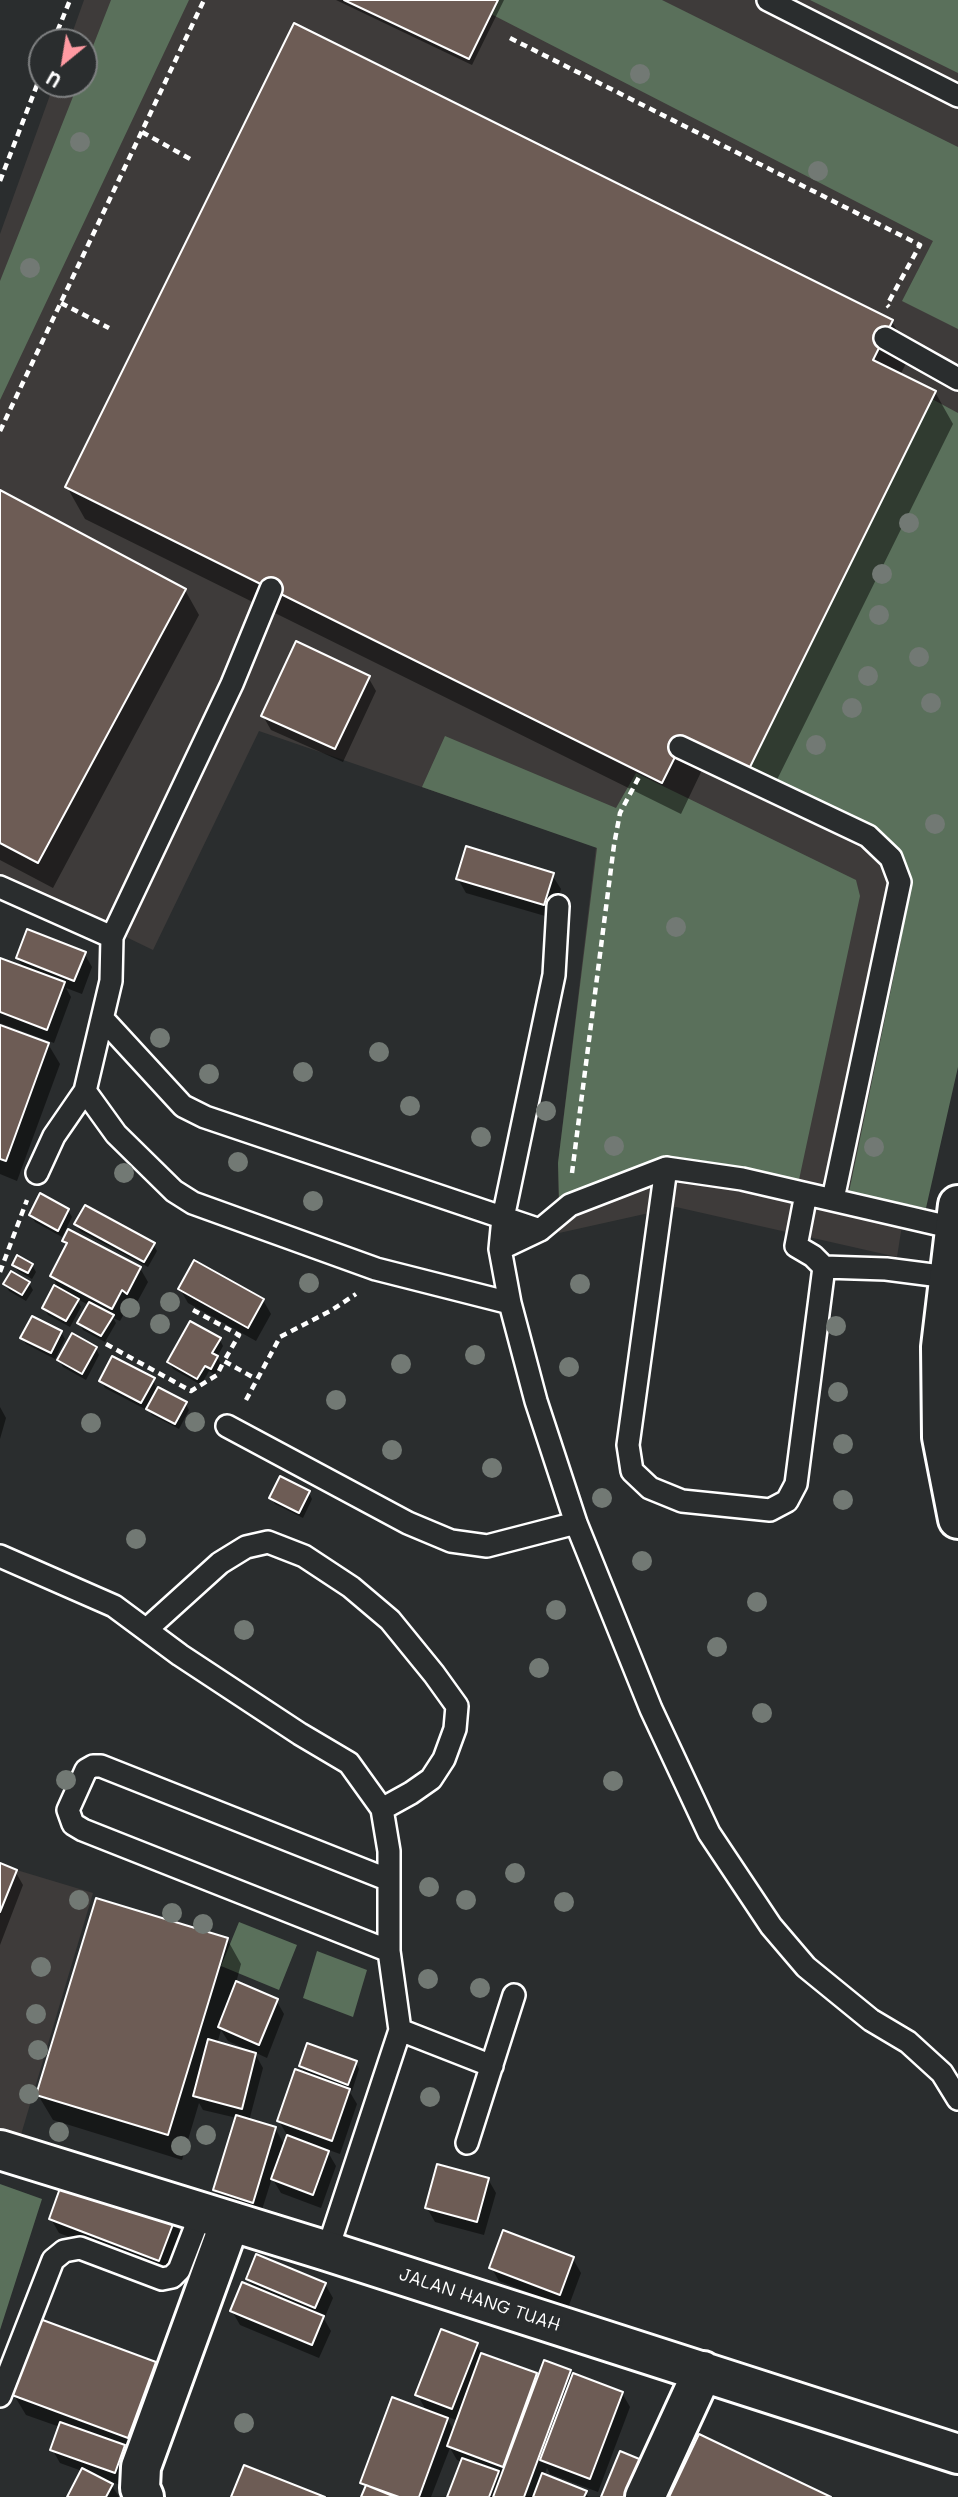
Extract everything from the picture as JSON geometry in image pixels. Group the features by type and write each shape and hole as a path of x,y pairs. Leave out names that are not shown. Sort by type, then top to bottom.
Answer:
{"street":[{"path":"956,1217 941,1347 942,1437 958,1519"},
{"name":"JALAN HANG TUAH","path":"0,2150 327,2251 958,2454"},
{"path":"144,2497 140,2488 141,2467 216,2218"},
{"path":"645,2497 703,2371"}],"lane":[{"path":"768,0 958,96"},
{"path":"885,338 958,379"},
{"path":"37,1173 54,1136 85,1091 111,981 112,937 232,684 271,589"},
{"path":"680,747 868,836 891,858 900,882 833,1199"},
{"path":"0,887 112,937"},
{"path":"558,906 554,975 503,1218 500,1249 510,1303 536,1401 576,1523 651,1709 709,1833 771,1926 806,1967 871,2020 908,2042 942,2073 958,2099"},
{"path":"103,1019 183,1106 205,1117 540,1230"},
{"path":"85,1091 116,1134 174,1191 193,1203 376,1269 510,1303"},
{"path":"666,1167 628,1445 632,1471 650,1488 682,1501 770,1510 787,1501 796,1484 824,1268 813,1255 796,1246 806,1194"},
{"path":"500,1249 540,1230 570,1205 666,1167 742,1179 833,1199 956,1217"},
{"path":"824,1268 886,1269 948,1277"},
{"path":"229,1428 408,1524 451,1541 487,1546 576,1523"},
{"path":"147,1629 220,1563 246,1547 268,1542 304,1556 351,1587 390,1620 457,1706 444,1759 431,1779 382,1809"},
{"path":"0,1556 114,1606 180,1655 349,1763 382,1809 389,1851 389,1951 400,2030 327,2251"},
{"path":"389,1881 101,1766 86,1770 68,1810 74,1824 83,1830 389,1951"},
{"path":"467,2143 514,1995"},
{"path":"400,2030 492,2066"},
{"path":"0,2396 53,2260 64,2251 80,2248 162,2279 172,2277 216,2218"}],"path":[{"path":"59,28 70,0"},
{"path":"0,431 204,0"},
{"path":"510,38 920,245 887,306 899,312"},
{"path":"0,181 32,98"},
{"path":"142,132 192,160"},
{"path":"61,303 109,328"},
{"path":"570,1205 573,1151 614,845 620,813 639,777"},
{"path":"0,1272 37,1173"},
{"path":"229,1428 280,1336 355,1296 376,1269"},
{"path":"106,1344 191,1391 217,1374 239,1335 193,1310"},
{"path":"224,1361 256,1379"}],"shaded area":[{"path":"84,0 958,0 958,870 897,1257 676,1207 559,1233 558,1163 596,847 259,731 153,950 0,876 0,234 49,98 98,98 98,28 74,28"},
{"path":"0,1865 93,1893 20,2138 0,2132"}],"green space":[{"path":"111,0 189,0 0,400 0,281 72,98 98,98 98,33"},
{"path":"498,0 662,0 958,147 958,329 902,301 933,241 491,14"},
{"path":"810,0 958,0 958,73"},
{"path":"932,399 958,413 958,1067 926,1208 849,1192 900,946 906,904 902,867 748,771"},
{"path":"445,736 616,808 636,773 856,880 860,896 797,1189 665,1165 559,1198 558,1163 597,848 422,787"},
{"path":"239,1922 297,1945 279,1990 221,1966"},
{"path":"317,1951 367,1970 353,2017 303,1998"},
{"path":"0,2184 42,2199 0,2330"}],"building":[{"path":"344,0 498,0 469,59"},
{"path":"294,23 893,320 873,360 936,391 748,771 684,739 662,783 65,487"},
{"path":"0,490 186,589 38,863 0,843"},
{"path":"296,641 370,676 335,749 261,716"},
{"path":"466,846 554,873 544,905 456,879"},
{"path":"27,929 86,952 74,981 16,958"},
{"path":"0,958 65,982 47,1030 0,1012"},
{"path":"0,1025 49,1043 6,1161 0,1159"},
{"path":"40,1193 69,1209 58,1231 29,1215"},
{"path":"85,1205 155,1243 144,1262 74,1224"},
{"path":"68,1229 141,1267 127,1294 122,1290 112,1309 50,1276 67,1243 62,1241"},
{"path":"17,1255 33,1264 28,1273 12,1265"},
{"path":"194,1260 264,1299 248,1328 178,1289"},
{"path":"11,1271 30,1282 22,1295 3,1284"},
{"path":"54,1285 79,1299 66,1321 42,1308"},
{"path":"89,1302 114,1315 101,1336 77,1323"},
{"path":"32,1316 62,1331 51,1353 20,1338"},
{"path":"190,1321 221,1338 212,1353 218,1356 211,1369 205,1366 197,1379 167,1362"},
{"path":"72,1333 97,1347 82,1374 57,1360"},
{"path":"112,1356 155,1378 141,1403 99,1381"},
{"path":"158,1387 187,1402 175,1424 146,1409"},
{"path":"280,1476 310,1491 299,1513 269,1498"},
{"path":"0,1863 17,1870 0,1912"},
{"path":"96,1898 228,1938 168,2135 36,2095"},
{"path":"236,1981 278,1999 259,2045 218,2027"},
{"path":"208,2039 256,2053 242,2109 193,2096"},
{"path":"307,2043 357,2061 348,2085 299,2066"},
{"path":"295,2069 350,2089 332,2141 277,2121"},
{"path":"236,2115 276,2127 253,2203 213,2190"},
{"path":"287,2135 329,2151 313,2195 271,2179"},
{"path":"437,2164 489,2178 477,2222 425,2208"},
{"path":"64,2177 99,2199 129,2210 132,2203 175,2219 159,2261 49,2219"},
{"path":"503,2230 574,2257 560,2295 489,2268"},
{"path":"256,2254 326,2283 315,2308 246,2279"},
{"path":"242,2282 324,2316 312,2345 230,2311"},
{"path":"40,2319 156,2362 128,2438 12,2395"},
{"path":"441,2329 478,2343 452,2409 415,2395"},
{"path":"481,2353 537,2373 503,2467 447,2446"},
{"path":"544,2360 571,2370 524,2497 493,2497"},
{"path":"573,2373 623,2392 590,2479 540,2460"},
{"path":"392,2397 448,2418 419,2497 399,2497 360,2483"},
{"path":"60,2422 125,2445 115,2473 50,2450"},
{"path":"699,2434 831,2497 669,2497"},
{"path":"620,2451 649,2463 635,2497 601,2497"},
{"path":"462,2458 499,2471 489,2497 447,2497"},
{"path":"244,2465 325,2497 231,2497"},
{"path":"82,2468 113,2484 106,2497 67,2497"},
{"path":"542,2473 587,2491 584,2497 533,2497"},
{"path":"366,2485 395,2497 361,2497"}]}
